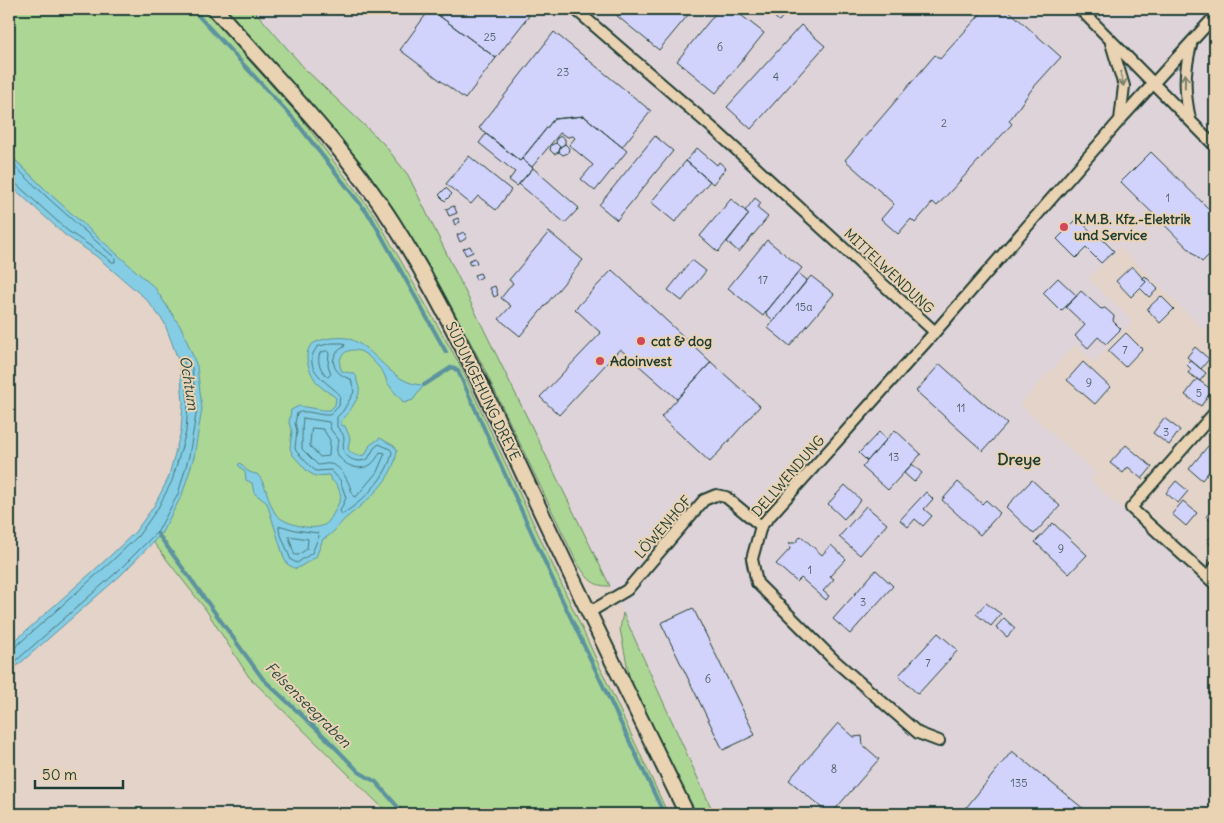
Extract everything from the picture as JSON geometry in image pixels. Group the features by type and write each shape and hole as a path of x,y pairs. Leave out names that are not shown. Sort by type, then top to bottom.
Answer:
{"main road":[{"name":"SÜDUMGEHUNG DREYE","path":"215,9 329,138 391,221 429,282 466,352 588,613 687,814"}],"street":[{"name":"MITTELWENDUNG","path":"575,9 716,131 935,332 1120,120 1155,84 1215,16"},
{"path":"1080,9 1215,146"},
{"path":"1110,40 1124,86 1120,120"},
{"path":"1190,119 1184,84 1191,44"},
{"name":"DELLWENDUNG","path":"935,332 761,526 752,559 757,582 834,660 918,733 939,741"},
{"path":"1215,412 1132,508 1215,584"},
{"name":"LÖWENHOF","path":"588,613 627,590 704,500 716,494 726,497 761,526"},
{"path":"1207,576 1215,567"}],"shaded area":[{"path":"253,9 1215,9 1215,316 1204,330 1120,247 1088,278 1133,321 1094,362 1075,345 1020,404 1096,473 1090,480 1215,591 1215,811 1212,814 714,814 591,545 505,376 306,70"}],"green space":[{"path":"9,9 203,9 300,117 376,217 460,365 668,814 389,814 249,677 206,610 153,542 161,534 194,457 182,329 9,154"},
{"path":"227,9 253,9 306,70 383,143 408,175 610,586 603,586 593,582 576,561 481,362 436,278 408,232 363,165"},
{"path":"623,613 714,814 693,814 632,690 620,629"}],"water":[{"name":"Ochtum","path":"9,154 51,195 155,288 182,329 197,366 202,409 194,457 182,495 161,534 121,575 9,673 9,646 135,532 154,506 168,479 181,431 183,403 180,365 164,322 146,299 96,256 65,235 9,184"},
{"path":"331,338 347,338 358,343 402,379 424,385 413,400 404,403 388,384 380,368 365,354 352,350 347,351 341,357 340,366 342,371 353,373 356,376 359,390 357,399 342,420 341,425 345,426 350,438 348,449 355,455 365,455 370,445 380,438 394,446 397,450 395,461 391,471 379,488 333,532 323,539 316,557 296,569 287,564 284,558 267,503 254,493 252,483 246,480 245,472 238,465 240,463 249,472 257,474 263,482 275,513 285,521 300,526 316,527 323,526 330,520 341,498 338,488 329,475 315,476 307,471 292,454 290,448 292,431 289,423 291,410 299,406 330,410 335,405 336,398 320,386 313,376 307,357 311,346 318,341"}],"building":[{"path":"430,9 520,9 529,16 496,58"},
{"path":"430,9 496,58 465,99 400,50"},
{"path":"624,9 693,9 659,50 617,16"},
{"path":"719,9 733,9 764,33 716,93 677,61"},
{"path":"765,9 789,9 779,21"},
{"path":"861,9 880,9 877,12 865,13"},
{"path":"985,9 1007,9 1061,57 1032,89 1009,121 1012,124 937,206 933,202 915,223 911,219 898,234 881,219 894,204 845,160 935,55 940,59"},
{"path":"801,25 825,46 751,129 727,107"},
{"path":"554,32 651,111 622,147 584,116 554,119 520,161 479,128"},
{"path":"584,116 627,151 595,191 581,179 593,165 569,145 575,138 573,136 568,137 560,133 532,167 522,159 554,119"},
{"path":"486,134 520,161 522,159 533,168 517,186 509,180 515,172 479,143"},
{"path":"561,136 565,139 565,144 560,147 556,143 557,138"},
{"path":"655,136 673,151 617,220 599,205"},
{"path":"556,143 560,147 559,152 554,154 550,150 551,145"},
{"path":"565,144 569,148 568,153 563,155 559,152 560,147"},
{"path":"697,148 717,165 719,162 726,168 713,184 686,161"},
{"path":"1151,152 1215,215 1215,249 1202,262 1121,182"},
{"path":"469,156 511,190 496,210 478,196 471,204 446,184"},
{"path":"686,161 710,181 675,222 651,202"},
{"path":"533,168 579,208 565,223 519,184"},
{"path":"446,188 452,194 445,201 439,195"},
{"path":"755,198 761,203 757,208 768,217 739,252 727,242 749,214 745,211"},
{"path":"731,199 749,214 718,252 700,236"},
{"path":"454,206 457,213 449,216 446,209"},
{"path":"458,218 460,222 455,225 453,220"},
{"path":"1078,218 1097,238 1099,236 1114,251 1101,263 1086,248 1076,258 1057,239"},
{"path":"464,232 467,238 460,242 457,235"},
{"path":"549,232 583,260 520,336 499,319 511,306 501,298 513,283 509,280"},
{"path":"767,240 802,268 763,316 728,288"},
{"path":"470,246 473,252 466,255 463,249"},
{"path":"475,258 477,263 470,265 468,261"},
{"path":"692,260 706,271 682,301 668,290"},
{"path":"1132,266 1146,282 1131,297 1116,281"},
{"name":"cat & dog","path":"612,270 711,362 677,399 620,349 559,415 540,397 601,333 575,309"},
{"path":"480,273 482,277 476,280 474,275"},
{"path":"798,273 807,280 774,321 765,313"},
{"path":"811,276 834,294 790,346 768,328"},
{"path":"1145,276 1158,289 1149,297 1140,288 1146,282 1143,278"},
{"path":"1058,278 1077,296 1061,311 1043,293"},
{"path":"495,286 498,295 494,297 490,288"},
{"path":"1081,291 1101,309 1105,308 1114,316 1113,321 1121,329 1106,344 1098,337 1088,348 1075,336 1085,325 1066,307"},
{"path":"1161,296 1174,309 1160,323 1147,309"},
{"path":"1126,333 1142,349 1125,367 1108,351"},
{"path":"1195,347 1209,359 1201,369 1187,357"},
{"path":"1215,355 1215,365 1210,361"},
{"path":"1190,360 1206,373 1200,381 1188,373 1191,369 1186,364"},
{"path":"711,362 760,406 710,462 661,417"},
{"path":"1083,362 1110,387 1095,404 1067,380"},
{"path":"940,364 1007,424 983,451 916,391"},
{"path":"1197,379 1212,390 1201,406 1185,395"},
{"path":"1164,418 1180,430 1169,445 1153,433"},
{"path":"895,430 921,454 888,490 862,467"},
{"path":"879,432 887,439 867,461 859,453"},
{"path":"1126,445 1152,467 1142,479 1128,467 1123,473 1110,463"},
{"path":"1208,446 1215,453 1215,464 1202,480 1189,469"},
{"path":"912,464 922,473 914,482 904,473"},
{"path":"1032,480 1060,506 1034,534 1006,507"},
{"path":"1176,481 1188,491 1178,503 1166,493"},
{"path":"958,482 982,504 986,500 1000,513 980,535 942,500"},
{"path":"845,485 861,500 844,519 828,504"},
{"path":"926,492 933,499 924,509 932,516 923,526 915,519 908,527 900,520"},
{"path":"1183,501 1197,513 1186,526 1172,514"},
{"path":"866,506 887,524 860,555 839,537"},
{"path":"1215,507 1215,525 1206,517"},
{"path":"1053,523 1087,555 1069,574 1035,542"},
{"path":"1215,531 1215,549 1207,541"},
{"path":"801,536 822,555 831,545 846,559 830,576 834,579 823,591 829,596 826,600 801,578 797,582 776,564 790,549 789,543 795,543"},
{"path":"876,570 893,586 850,634 833,619"},
{"path":"986,603 1001,614 991,626 976,614"},
{"path":"693,608 755,735 723,750 661,623"},
{"path":"1004,618 1015,628 1007,637 996,627"},
{"path":"938,633 958,650 918,694 898,676"},
{"path":"838,723 854,737 862,736 863,745 879,759 829,814 789,780"},
{"path":"1012,751 1090,814 961,814"}],"waterway":[{"path":"192,9 293,118 372,219 446,352"},
{"path":"424,385 452,367 458,371 559,593 664,814"},
{"name":"Felsenseegraben","path":"158,534 263,679 359,772 376,782 404,814"}],"place":[{"name":"K.M.B. Kfz.-Elektrik und Service","path":"1064,227"},
{"name":"cat & dog","path":"641,341"},
{"name":"Adoinvest","path":"600,361"}],"district":[{"name":"Dreye","path":"1019,459"}]}
